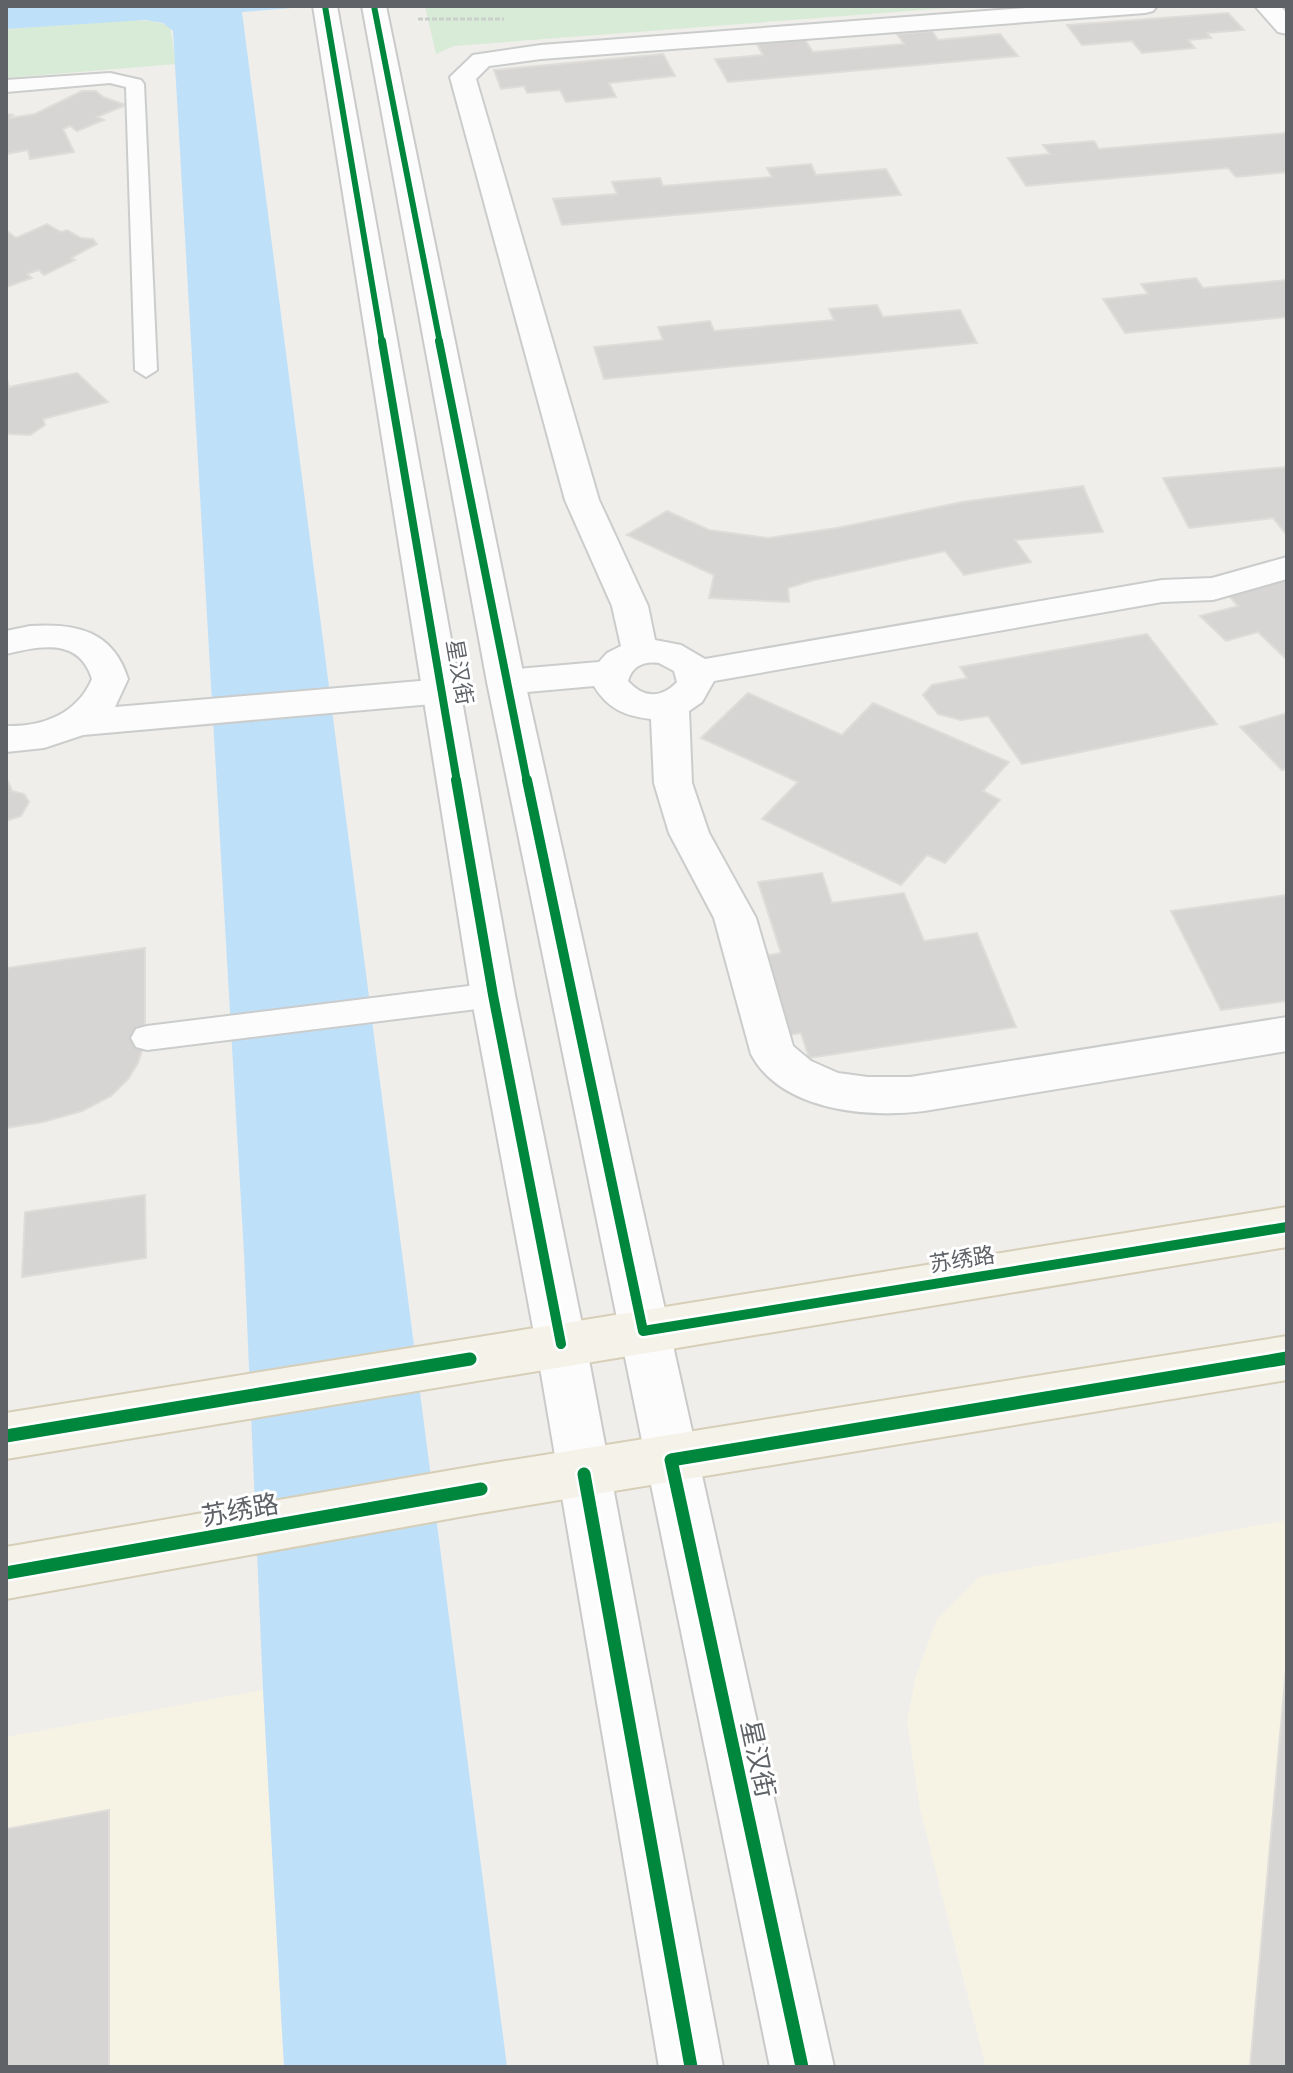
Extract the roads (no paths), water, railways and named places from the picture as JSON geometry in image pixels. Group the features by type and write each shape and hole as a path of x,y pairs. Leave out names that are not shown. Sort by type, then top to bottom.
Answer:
{"main road":[{"path":"1145,6 541,52 482,60 463,77 582,500 630,606 625,662 609,681 619,697 643,706 683,689 1162,591 1213,589 1287,568"},
{"path":"1267,6 1287,27"},
{"name":"星汉街","path":"375,9 506,682 802,2067"},
{"name":"星汉街","path":"326,12 493,995 561,1344 691,2067"},
{"path":"6,643 50,636 82,643 103,658 110,679 99,703 74,723 45,735 6,739"},
{"path":"506,682 668,653 690,664 669,737 673,783 689,833 735,918 773,1054 784,1068 810,1082 841,1091 885,1096 1077,1070 1287,1034"},
{"path":"74,723 443,691"},
{"name":"苏绣路","path":"6,1436 1287,1227"},
{"name":"苏绣路","path":"6,1573 481,1489 1287,1358"}],"lane":[{"path":"6,86 110,78 135,84 146,370"},
{"path":"147,1038 493,995"}],"water":[{"path":"6,6 317,6 242,12 507,2067 284,2067 263,1690 244,1253 173,31 163,23 145,20 6,29"}]}
